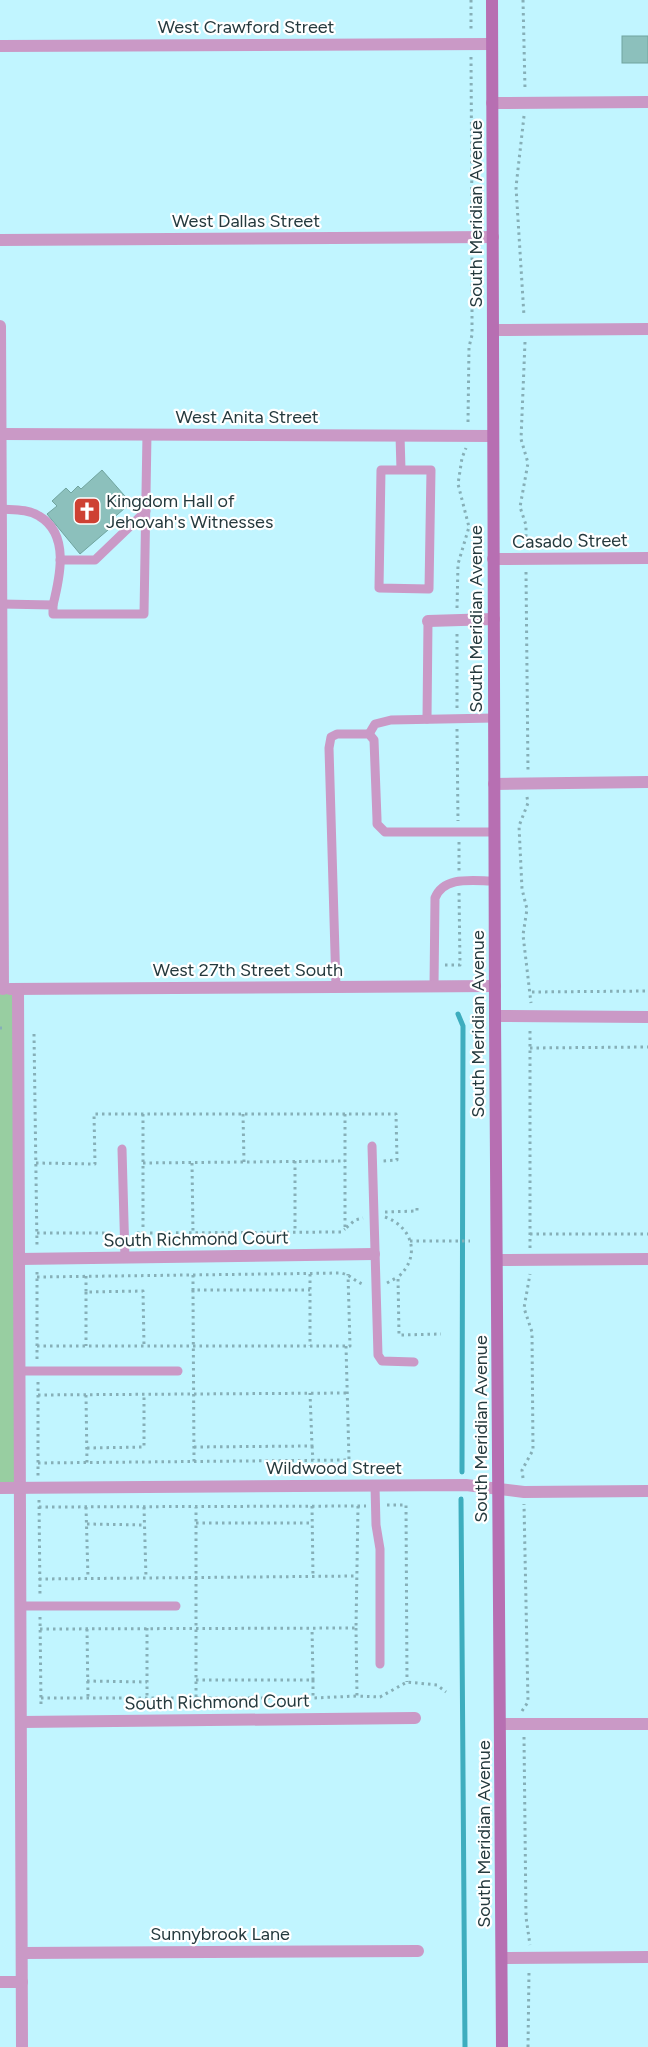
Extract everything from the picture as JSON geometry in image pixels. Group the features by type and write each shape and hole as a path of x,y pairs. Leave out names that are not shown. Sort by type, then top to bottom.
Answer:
{"main road":[{"name":"South Meridian Avenue","path":"492,0 495,1016 502,2047"}],"street":[{"name":"West Crawford Street","path":"0,46 492,44"},
{"path":"492,103 648,102"},
{"name":"West Dallas Street","path":"0,240 493,237"},
{"path":"0,326 2,989"},
{"path":"494,330 648,329"},
{"name":"West Anita Street","path":"1,434 493,436"},
{"name":"Casado Street","path":"493,559 648,558"},
{"path":"428,621 494,619"},
{"path":"494,784 648,782"},
{"name":"West 27th Street South","path":"2,989 495,986"},
{"path":"18,989 22,2047"},
{"path":"495,1016 648,1017"},
{"name":"South Richmond Court","path":"19,1259 374,1254"},
{"path":"497,1260 648,1259"},
{"name":"Wildwood Street","path":"0,1488 466,1485 524,1492 648,1491"},
{"name":"South Richmond Court","path":"21,1722 415,1718"},
{"path":"500,1724 648,1724"},
{"name":"Sunnybrook Lane","path":"22,1953 418,1950"},
{"path":"502,1958 648,1957"},
{"path":"0,1982 22,1982"}],"lane":[{"path":"1,509 27,511 40,516 52,531 60,548 60,576 53,605 53,614 144,614 147,434"},
{"path":"400,435 401,470"},
{"path":"381,470 401,470 431,470 429,589 379,588 381,470"},
{"path":"60,560 94,560 146,511"},
{"path":"1,604 53,605"},
{"path":"427,719 428,621"},
{"path":"369,734 375,724 383,721 494,718"},
{"path":"336,987 329,742 337,734 369,734"},
{"path":"369,734 374,740 376,753 377,819 381,830 391,833 495,832"},
{"path":"434,986 435,898 438,889 448,883 459,881 495,881"},
{"path":"372,1146 378,1355 382,1361 388,1363 414,1362"},
{"path":"122,1149 125,1258"},
{"path":"19,1371 178,1371"},
{"path":"375,1486 380,1549 380,1664"},
{"path":"20,1606 176,1606"}],"path":[{"path":"434,965 460,965 457,718 458,564 469,527 458,484 467,436 469,347 472,335 471,0"},
{"path":"532,992 648,991"},
{"path":"530,1048 648,1047"},
{"path":"36,1163 95,1164 94,1114 396,1114 396,1160 378,1161"},
{"path":"143,1114 143,1233"},
{"path":"244,1114 244,1162"},
{"path":"295,1161 295,1232"},
{"path":"143,1163 345,1161"},
{"path":"192,1162 193,1233"},
{"path":"37,1277 348,1274 356,1282 382,1287 408,1268 412,1257 410,1241 395,1222 379,1215"},
{"path":"36,1234 341,1232 345,1229"},
{"path":"530,1234 648,1234"},
{"path":"410,1241 470,1241"},
{"path":"310,1274 310,1346"},
{"path":"37,1346 350,1346 348,1274"},
{"path":"193,1275 194,1462"},
{"path":"86,1276 86,1346"},
{"path":"398,1277 399,1335 441,1334"},
{"path":"193,1290 310,1290"},
{"path":"86,1292 143,1291 144,1346"},
{"path":"38,1463 349,1460 346,1346"},
{"path":"310,1393 313,1461"},
{"path":"38,1396 347,1393"},
{"path":"86,1395 87,1463"},
{"path":"87,1448 144,1447 144,1395"},
{"path":"194,1447 312,1446"},
{"path":"39,1508 406,1505 407,1682"},
{"path":"312,1506 313,1576"},
{"path":"357,1696 358,1506"},
{"path":"86,1507 88,1578"},
{"path":"144,1507 146,1578"},
{"path":"196,1507 196,1698"},
{"path":"87,1524 145,1525"},
{"path":"196,1524 312,1524"},
{"path":"40,1579 357,1576"},
{"path":"147,1628 147,1698"},
{"path":"312,1628 313,1698"},
{"path":"40,1629 356,1628"},
{"path":"87,1629 88,1698"},
{"path":"196,1680 313,1680"},
{"path":"87,1681 147,1682"},
{"path":"40,1698 380,1697 407,1682 437,1685 446,1692"}],"green space":[{"path":"0,989 18,989 20,1488 0,1488"}],"building":[{"path":"622,36 648,36 648,63 622,63"},
{"name":"Kingdom Hall of Jehovah's Witnesses","path":"102,470 131,503 111,520 115,524 80,554 47,514 57,506 52,501 66,488 71,493 78,486 81,489"}],"waterway":[{"path":"458,1014 463,1026 462,1472"},
{"path":"461,1499 465,2047"}],"place":[{"name":"Kingdom Hall of Jehovah's Witnesses","path":"87,511"}]}
